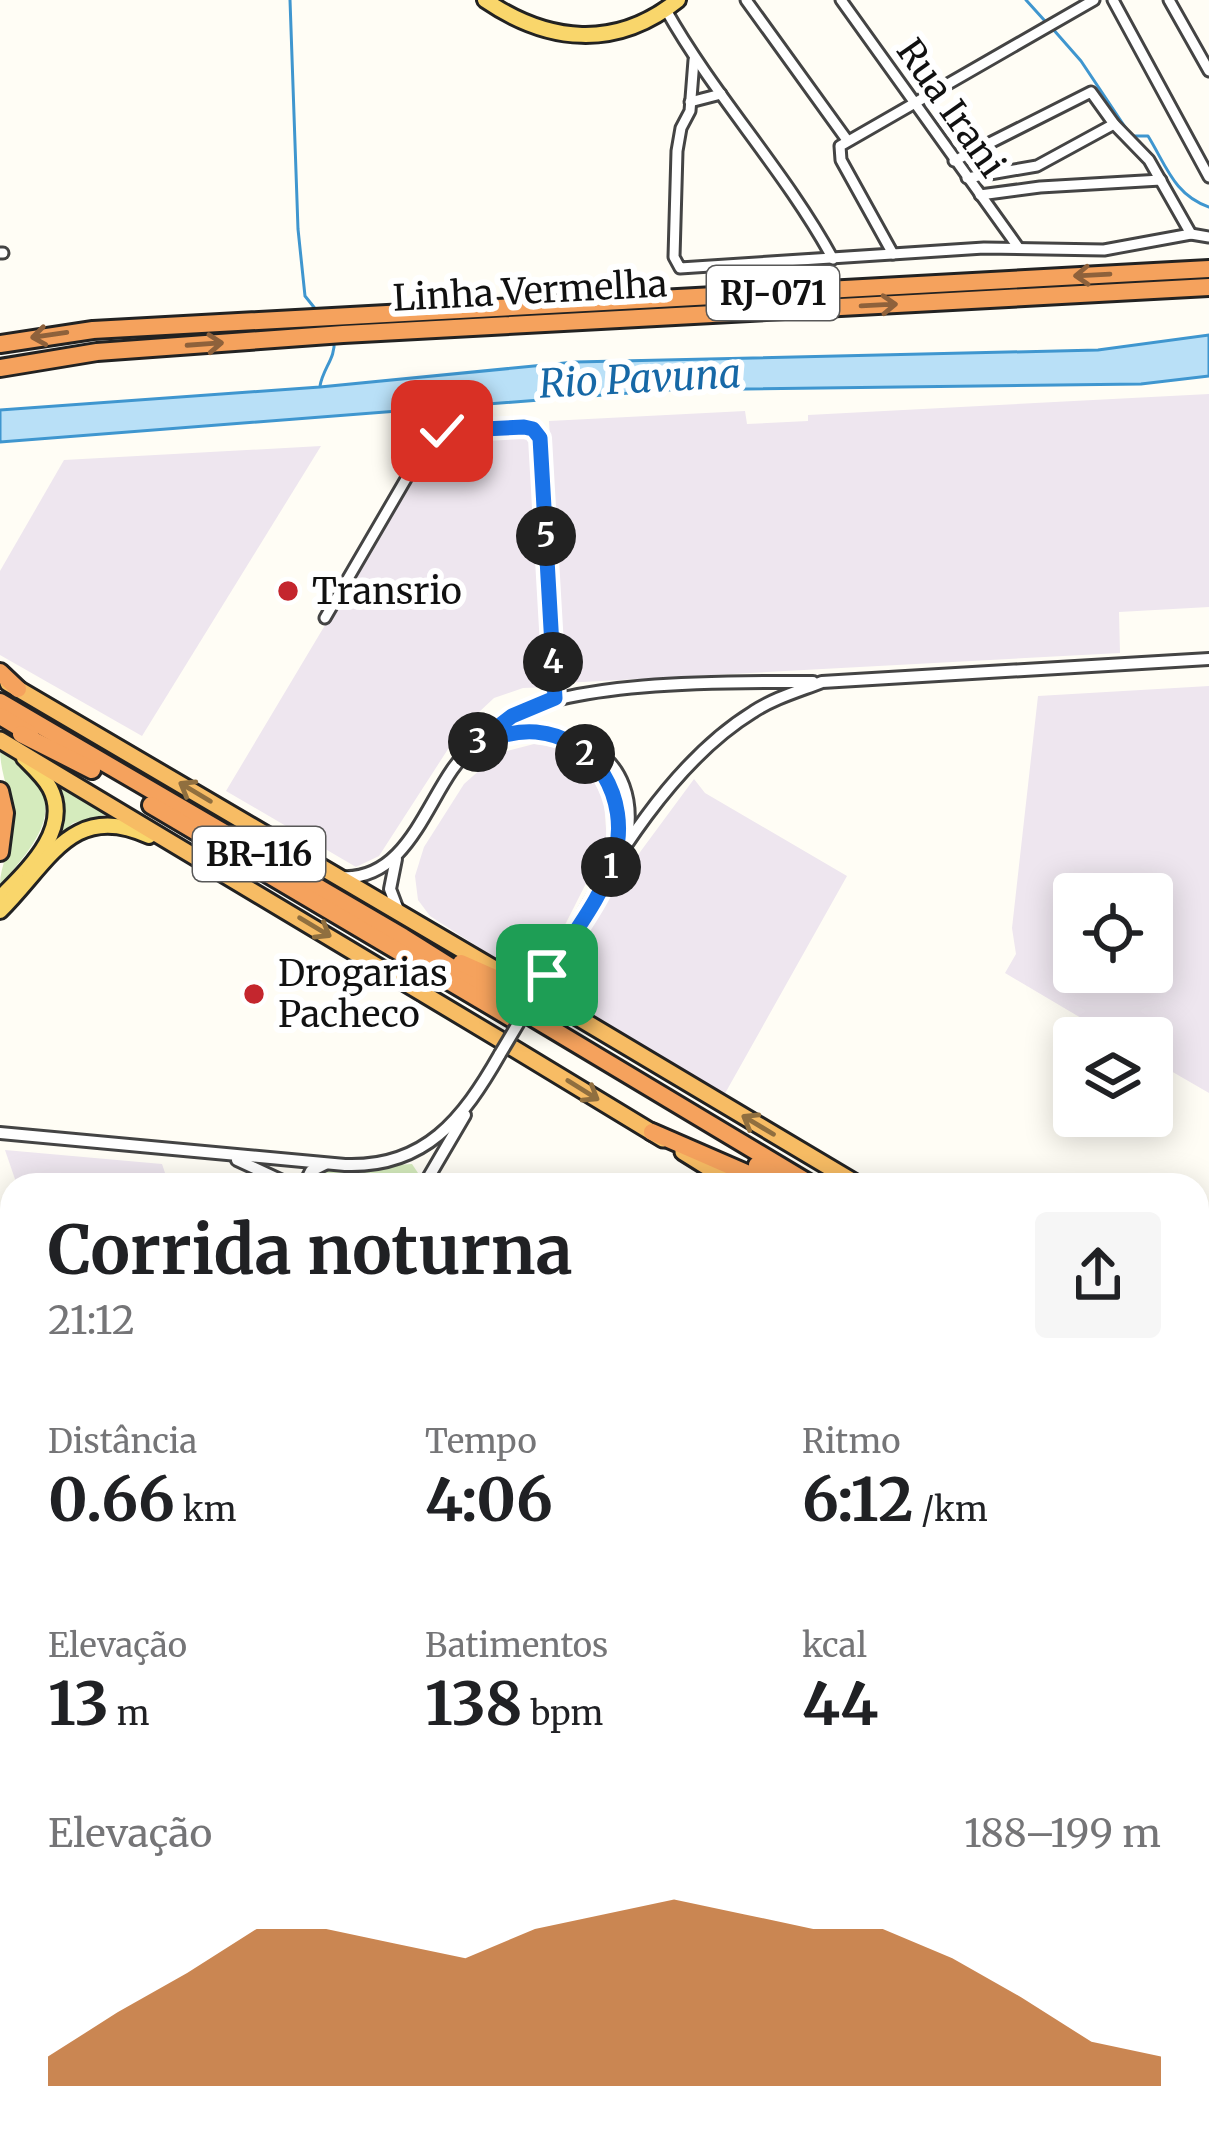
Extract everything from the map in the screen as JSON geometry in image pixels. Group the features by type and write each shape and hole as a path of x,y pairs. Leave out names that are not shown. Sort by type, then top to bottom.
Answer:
{"highway":[{"name":"Linha Vermelha","path":"0,368 46,358 314,336 340,325 1209,269"},
{"name":"Linha Vermelha","path":"182,326 307,318 340,325 1209,287"},
{"path":"0,344 61,332 182,326"},
{"path":"46,358 182,326"},
{"path":"0,676 19,689"},
{"name":"BR-116","path":"19,689 336,877 403,927"},
{"name":"BR-116","path":"0,702 403,927"},
{"name":"BR-116","path":"0,719 64,758 527,1005 793,1173"},
{"name":"BR-116","path":"8,745 717,1173"},
{"path":"0,791 5,813 0,852"},
{"path":"403,927 527,1005 558,1006 839,1173"},
{"name":"BR-116","path":"527,1005 772,1173"},
{"path":"652,1132 746,1173"}],"main road":[{"path":"485,0 513,8 559,34 583,38 624,28 672,5"},
{"path":"0,898 44,847 56,815 50,787 8,745"},
{"path":"0,911 63,842 94,824 131,828 204,861"}],"street":[{"path":"746,0 847,140"},
{"name":"Rua Irani","path":"841,0 1018,247"},
{"path":"893,254 841,160 840,146 1094,0"},
{"path":"1113,0 1209,177"},
{"path":"1169,0 1209,71"},
{"path":"672,5 694,60 818,232 833,260"},
{"path":"694,60 690,102 677,151 676,266 728,267 1018,247 1104,250 1191,234 1209,237"},
{"path":"954,161 1091,92 1149,160 1191,234"},
{"path":"690,102 721,94"},
{"path":"967,178 1036,166 1114,124"},
{"path":"980,195 1161,180"},
{"path":"326,618 431,436 442,431 533,429 540,438 555,698"},
{"path":"336,877 369,876 398,854 473,746 512,716 555,698 681,686 1209,659"},
{"path":"431,1173 658,798 687,764 752,712 822,682"},
{"path":"473,746 515,733 550,734 591,746 618,774 629,808 621,858"},
{"path":"550,734 589,757 612,788 619,839 605,882"},
{"path":"398,854 390,890 403,927"},
{"path":"394,1162 434,1139 472,1101"},
{"path":"0,1129 328,1163 417,1164 424,1173"},
{"path":"211,1153 268,1173"},
{"path":"310,1173 328,1163"}],"shaded area":[{"path":"1209,394 1209,607 1119,612 1120,653 564,683 549,421 745,411 747,424 808,421 808,415"},
{"path":"533,434 551,687 523,688 494,698 461,729 379,856 356,867 226,791 435,441"},
{"path":"321,446 142,736 0,655 0,571 64,460"},
{"path":"1209,686 1209,1093 1173,1072 1173,1017 1079,1017 1005,973 1016,954 1012,928 1038,696"},
{"path":"534,744 565,749 588,768 604,802 607,842 535,984 430,916 418,900 415,876 424,847 464,784 499,753"},
{"path":"694,779 705,793 847,876 723,1097 559,998 555,976 584,928"},
{"path":"5,1150 162,1164 165,1173 13,1173"}],"green space":[{"path":"0,749 37,782 45,814 30,848 0,885 13,827"},
{"path":"55,782 108,814 73,823 53,841 60,799"},
{"path":"412,1164 418,1173 315,1173"}],"water":[{"name":"Rio Pavuna","path":"1209,335 1209,376 1141,384 668,390 0,442 0,410 320,387 575,362 1098,350"}],"waterway":[{"path":"290,0 298,229 305,296 317,311"},
{"path":"1026,0 1045,21"},
{"path":"1052,28 1081,61 1131,136 1148,136 1179,187 1209,207"},
{"path":"320,386 334,340"}],"place":[{"name":"Transrio","path":"288,591"},
{"name":"Drogarias Pacheco","path":"254,994"}],"route":[{"path":"442,431 524,427 540,438 555,698 512,716 473,746 515,733 550,734 596,764 609,781 617,805 619,839 605,882 547,975"}]}
